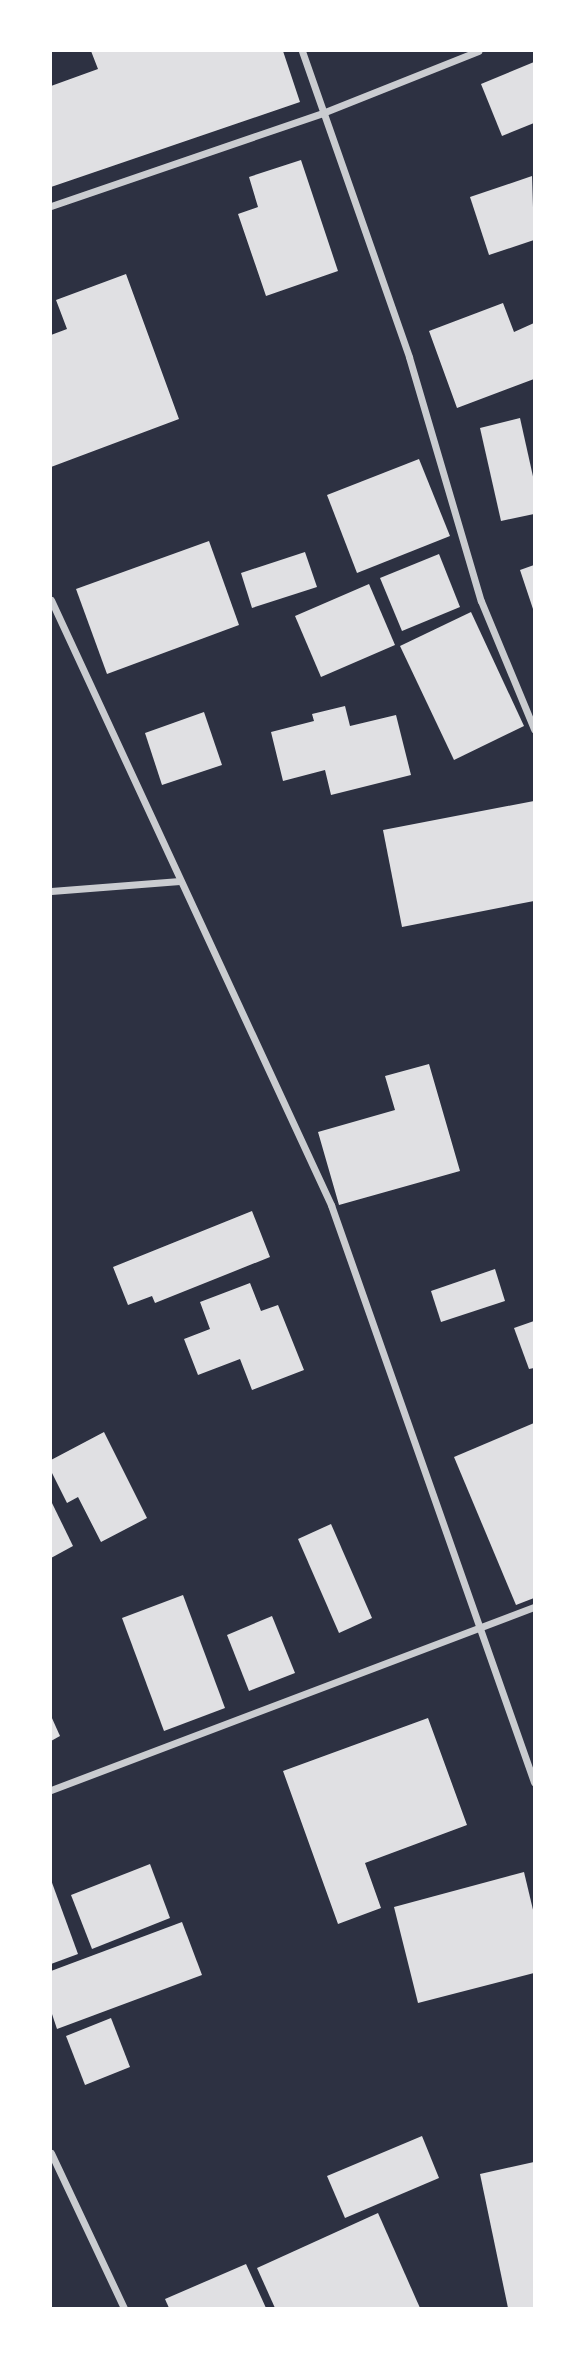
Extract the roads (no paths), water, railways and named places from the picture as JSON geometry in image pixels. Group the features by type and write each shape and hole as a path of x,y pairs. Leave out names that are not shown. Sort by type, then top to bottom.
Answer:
{"street":[{"path":"302,51 326,112 408,356 481,601 534,729"},
{"path":"51,206 326,112 478,51"},
{"path":"51,600 331,1205 534,1782"},
{"path":"51,891 180,881"},
{"path":"51,1790 534,1607"},
{"path":"51,2152 124,2308"}]}
